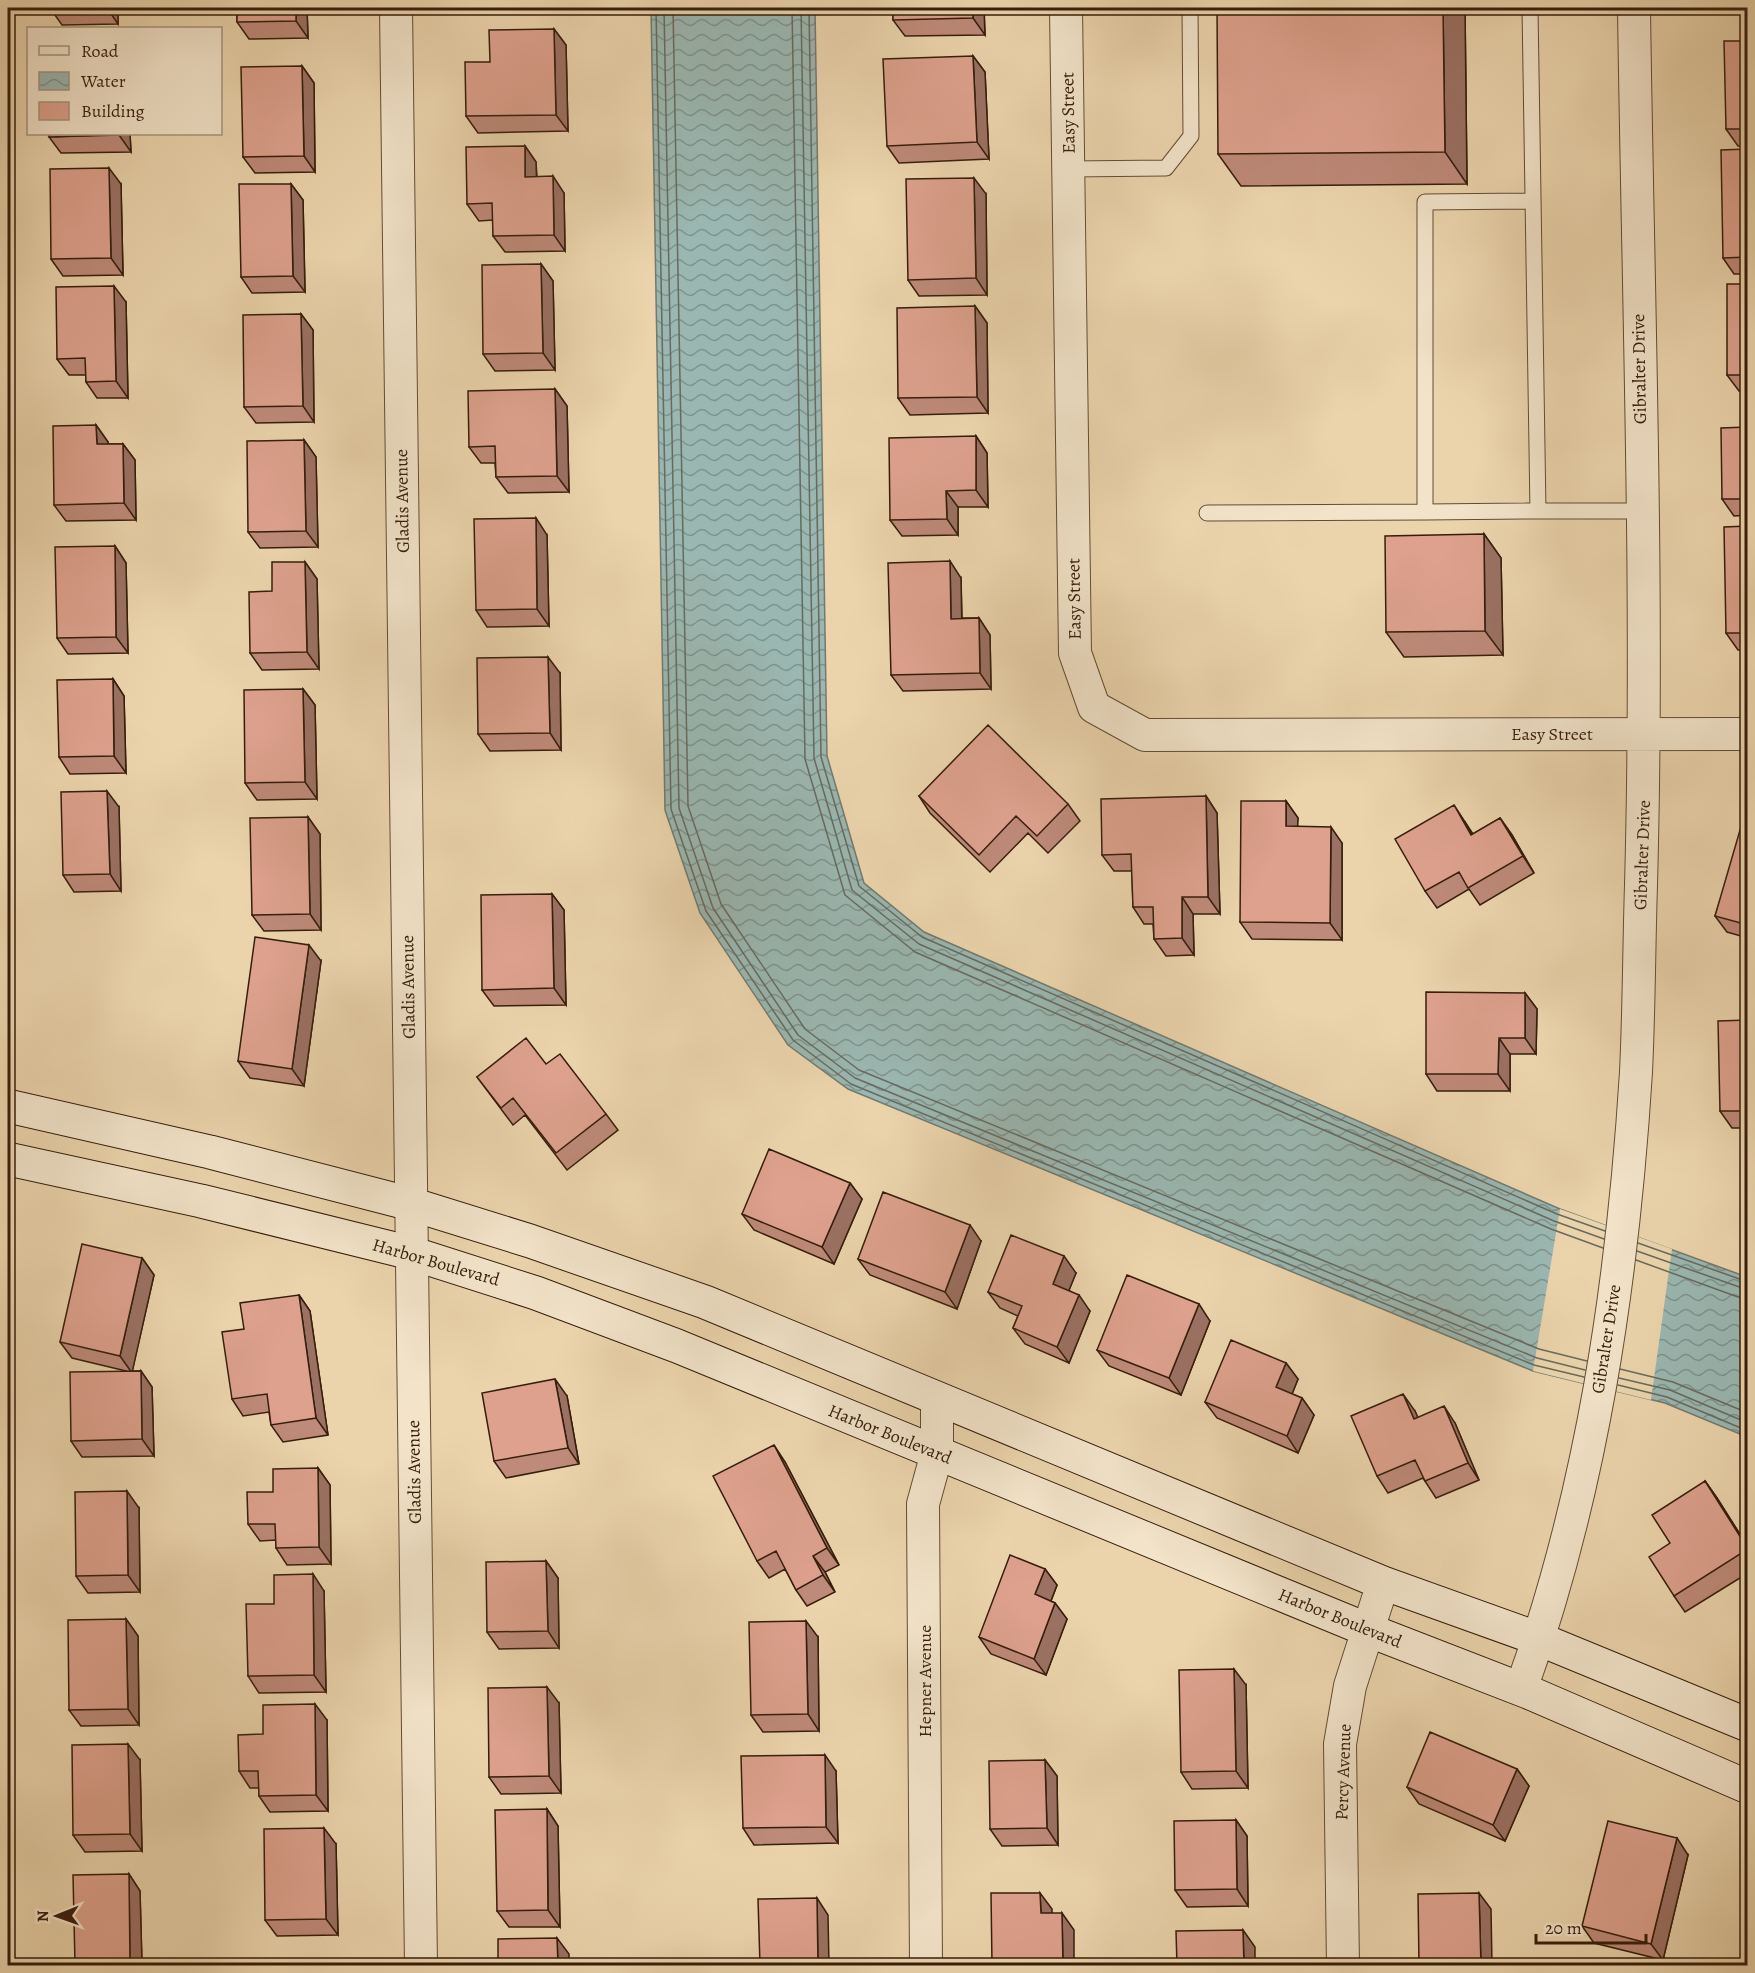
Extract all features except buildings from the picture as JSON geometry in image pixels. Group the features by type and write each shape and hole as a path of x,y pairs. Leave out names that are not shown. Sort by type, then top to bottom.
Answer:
{"street":[{"name":"Gladis Avenue","path":"396,8 421,1965"},
{"name":"Easy Street","path":"1066,8 1075,653 1094,706 1145,735 1748,734"},
{"name":"Gibralter Drive","path":"1521,1689 1539,1639 1580,1485 1599,1387 1623,1231 1636,1069 1645,735 1634,8"},
{"path":"8,1106 210,1152 411,1204 530,1241 705,1302 1383,1583 1539,1639 1748,1725"},
{"name":"Harbor Boulevard","path":"8,1159 201,1201 411,1253 536,1293 677,1346 1368,1630 1521,1689 1748,1787"},
{"name":"Hepner Avenue","path":"926,1965 923,1504 937,1453 937,1398"},
{"name":"Percy Avenue","path":"1343,1965 1340,1744 1350,1686 1383,1583"}],"lane":[{"path":"1069,169 1166,168 1191,136 1190,8"},
{"path":"1530,8 1538,511"},
{"path":"1425,512 1425,202 1533,201"},
{"path":"1207,513 1642,511"}],"water":[{"path":"651,8 815,8 827,756 864,883 924,932 1560,1209 1747,1277 1747,1437 1665,1403 1533,1371 848,1089 788,1045 700,913 665,810"}],"pier":[{"path":"1560,1209 1672,1249 1651,1400 1533,1371"}]}
